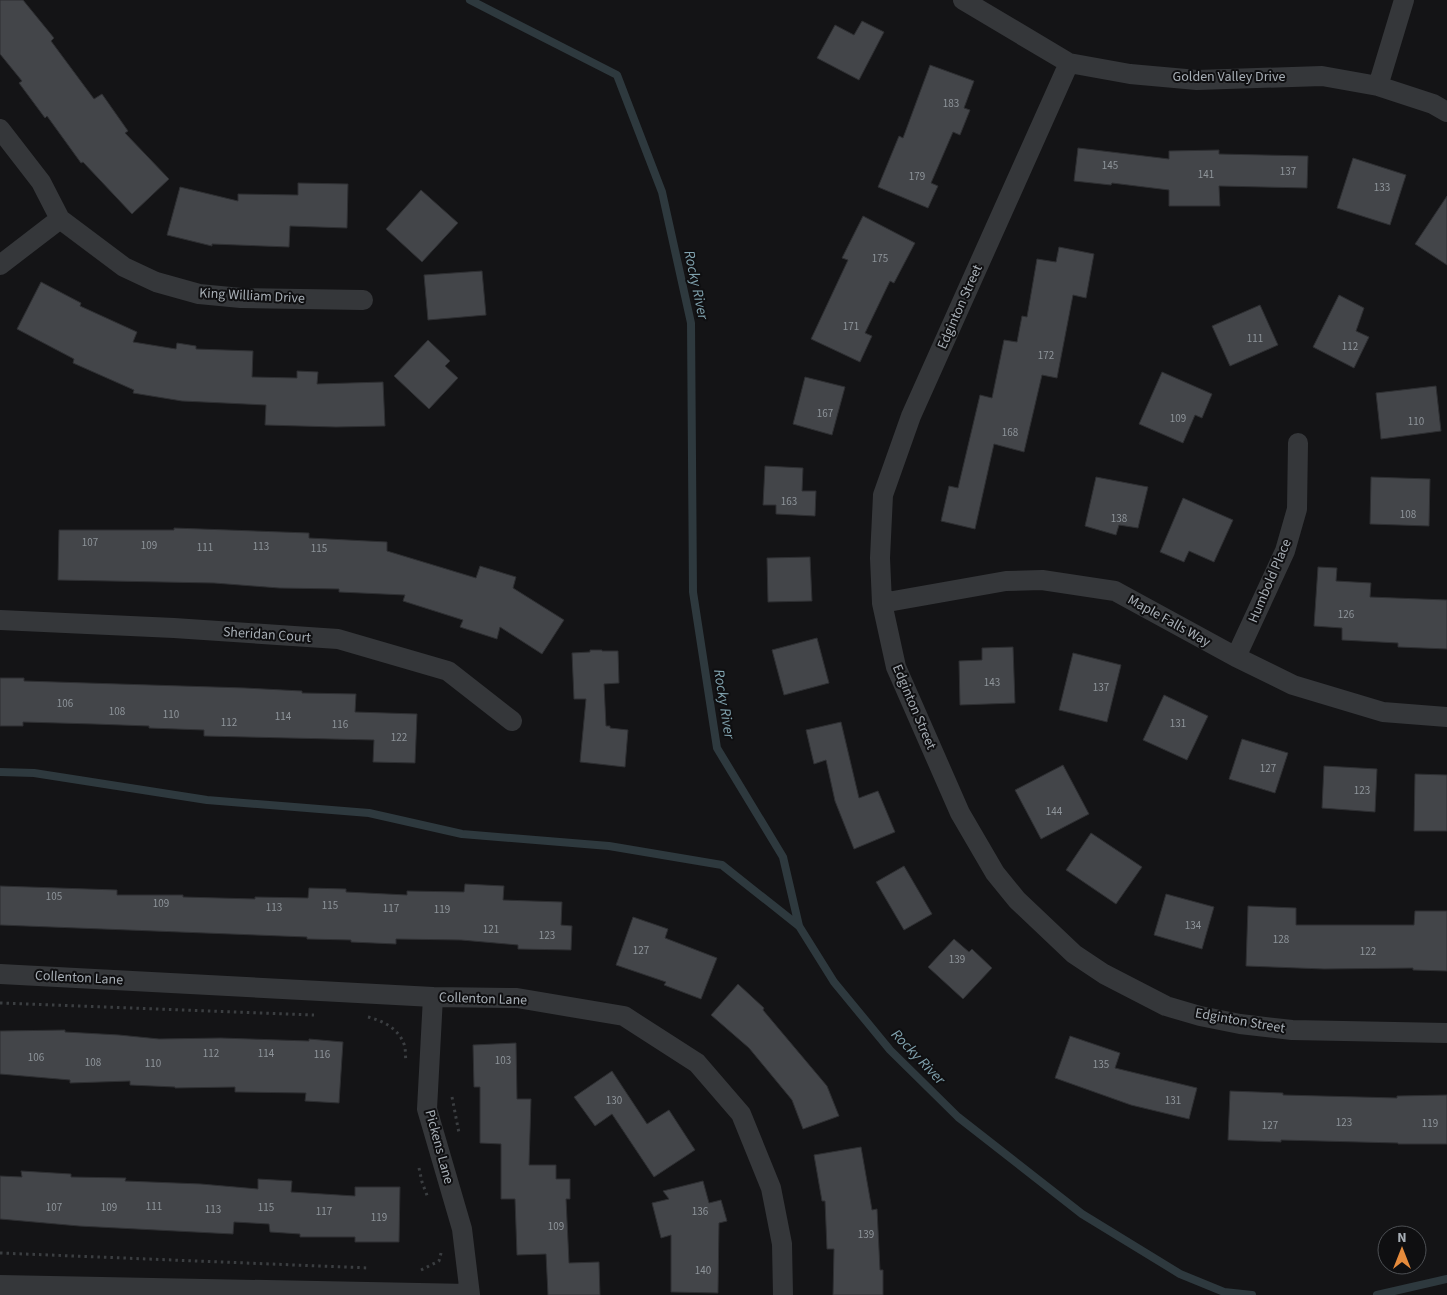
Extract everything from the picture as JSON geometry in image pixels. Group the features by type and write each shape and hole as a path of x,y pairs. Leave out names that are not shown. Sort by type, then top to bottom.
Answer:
{"street":[{"name":"Golden Valley Drive","path":"963,0 1069,62 1130,74 1197,80 1322,76 1378,86 1433,104 1447,112"},
{"path":"1378,86 1404,0"},
{"name":"Edginton Street","path":"1069,62 911,416 883,495 880,558 882,603 896,667 960,813 995,873 1017,900 1074,954 1104,974 1166,1006 1200,1016 1240,1024 1292,1030 1447,1033"},
{"name":"King William Drive","path":"0,128 41,182 60,219 124,267 156,282 199,294 242,298 363,300"},
{"path":"0,265 60,219"},
{"name":"Humbold Place","path":"1236,657 1285,552 1297,509 1298,443"},
{"name":"Maple Falls Way","path":"882,603 1006,581 1042,580 1115,591 1236,657 1293,685 1383,712 1447,717"},
{"name":"Sheridan Court","path":"0,620 174,628 338,639 448,671 512,721"},
{"name":"Collenton Lane","path":"0,974 433,997 517,998 624,1016 697,1063 741,1114 771,1188 782,1244 783,1295"},
{"name":"Pickens Lane","path":"433,997 427,1109 462,1229 470,1294"},
{"path":"0,1285 470,1294"}],"path":[{"path":"0,1003 322,1015"},
{"path":"365,1017 380,1020 392,1027 404,1045 406,1064"},
{"path":"451,1094 461,1141"},
{"path":"418,1164 422,1182 431,1205"},
{"path":"420,1270 439,1261 442,1252"},
{"path":"0,1253 371,1268"}],"building":[{"path":"0,0 23,0 54,38 51,41 94,99 102,94 128,131 125,133 169,179 132,214 83,162 81,163 47,116 45,118 19,83 22,81 0,54"},
{"path":"862,21 884,32 859,80 817,58 835,25 854,35"},
{"path":"930,65 974,81 964,108 970,110 960,135 953,132 931,183 938,186 928,208 878,187 899,136 903,138"},
{"path":"1078,148 1169,159 1169,151 1219,150 1219,154 1308,156 1307,188 1219,186 1220,206 1169,206 1169,190 1112,183 1111,185 1074,181"},
{"path":"1353,158 1406,175 1390,225 1337,208"},
{"path":"298,183 348,184 347,228 290,226 289,247 212,244 212,246 167,235 180,187 238,201 238,194 298,195"},
{"path":"421,190 458,223 422,262 386,229"},
{"path":"1447,196 1447,265 1415,244"},
{"path":"863,216 915,243 894,283 890,281 865,333 872,336 860,362 811,339 848,260 842,258"},
{"path":"1059,247 1094,254 1086,298 1073,295 1057,378 1042,375 1024,452 994,444 975,529 941,521 949,486 958,488 980,395 992,398 1004,340 1017,342 1022,316 1027,317 1037,259 1056,262"},
{"path":"482,271 486,315 428,320 424,275"},
{"path":"41,282 81,303 80,306 137,332 133,342 176,349 177,343 196,346 196,349 253,351 252,377 297,378 297,371 318,372 317,384 383,382 385,426 265,425 266,405 182,401 133,393 134,390 73,363 74,359 17,329"},
{"path":"1339,295 1364,308 1356,331 1369,337 1354,368 1313,347"},
{"path":"1260,305 1278,345 1230,366 1212,326"},
{"path":"428,340 450,361 445,366 458,378 429,409 394,376"},
{"path":"1162,372 1212,394 1202,418 1195,415 1183,443 1139,424"},
{"path":"805,377 845,387 832,435 793,424"},
{"path":"1436,386 1441,431 1381,439 1376,393"},
{"path":"765,466 803,468 802,491 816,491 815,516 776,514 776,505 763,505"},
{"path":"1096,477 1148,487 1138,528 1119,525 1116,535 1085,526"},
{"path":"1371,477 1430,479 1429,526 1370,524"},
{"path":"1183,498 1233,520 1214,562 1189,551 1184,562 1160,552"},
{"path":"174,528 309,533 309,538 387,542 387,551 476,578 480,566 516,577 513,588 564,620 542,654 500,627 497,639 460,627 463,620 403,601 405,595 339,592 339,589 279,588 214,583 58,580 59,530 174,530"},
{"path":"810,557 812,601 768,602 767,558"},
{"path":"1318,567 1337,568 1336,581 1371,583 1370,597 1447,600 1447,649 1398,647 1398,643 1342,640 1342,628 1314,626"},
{"path":"817,638 829,683 784,695 772,650"},
{"path":"1013,647 1015,703 960,705 959,661 982,660 982,648"},
{"path":"590,650 618,651 619,683 604,684 606,726 628,730 625,767 580,762 586,699 574,699 572,653 590,652"},
{"path":"1073,653 1121,665 1107,722 1059,710"},
{"path":"0,678 24,678 24,681 245,688 302,691 302,693 356,694 355,712 417,714 415,763 373,762 374,740 204,736 204,730 149,728 149,726 23,722 23,726 0,726"},
{"path":"1164,695 1208,716 1187,760 1143,740"},
{"path":"841,722 859,798 878,791 895,832 854,849 835,801 826,760 814,764 806,730"},
{"path":"1242,739 1288,753 1275,793 1229,779"},
{"path":"1063,765 1089,814 1041,839 1015,790"},
{"path":"1324,766 1377,769 1375,812 1322,808"},
{"path":"1415,774 1447,775 1447,831 1414,831"},
{"path":"1091,833 1142,867 1116,904 1066,870"},
{"path":"904,866 932,914 904,930 876,882"},
{"path":"465,884 504,886 503,900 562,902 561,925 572,926 571,950 518,949 518,945 461,940 396,939 396,944 307,939 307,937 0,925 0,886 117,890 117,895 183,895 183,897 255,899 255,897 308,898 309,888 346,889 346,892 407,895 407,891 464,892"},
{"path":"1166,894 1214,907 1202,949 1154,935"},
{"path":"1248,906 1296,908 1296,925 1414,925 1415,911 1447,911 1447,971 1413,970 1413,968 1324,969 1246,966"},
{"path":"633,917 668,929 665,938 717,958 701,999 664,985 666,982 616,965"},
{"path":"954,939 969,952 972,949 992,968 963,999 928,967"},
{"path":"738,984 764,1008 763,1010 827,1086 839,1116 803,1129 792,1100 749,1048 711,1015"},
{"path":"65,1030 65,1032 159,1039 221,1038 309,1041 309,1039 343,1042 339,1103 305,1101 306,1093 235,1092 235,1087 175,1088 130,1085 130,1081 70,1083 70,1080 0,1074 0,1031"},
{"path":"1070,1036 1120,1053 1115,1068 1197,1088 1189,1119 1131,1105 1055,1078"},
{"path":"516,1043 517,1099 531,1099 529,1165 556,1165 556,1179 570,1179 570,1199 566,1199 569,1263 599,1262 600,1295 548,1295 546,1254 517,1255 515,1199 501,1199 501,1144 480,1143 480,1087 474,1087 473,1045"},
{"path":"612,1071 647,1124 669,1110 695,1150 654,1177 612,1114 595,1126 574,1097"},
{"path":"1230,1091 1283,1093 1283,1095 1397,1098 1397,1096 1447,1095 1447,1144 1228,1140"},
{"path":"861,1147 872,1210 877,1209 880,1270 883,1270 883,1295 833,1295 834,1249 827,1249 825,1201 822,1201 814,1155"},
{"path":"21,1171 71,1174 71,1177 126,1178 125,1181 201,1184 258,1189 258,1179 292,1181 291,1192 355,1196 355,1187 400,1187 399,1242 355,1242 355,1237 300,1237 300,1234 270,1232 269,1224 234,1222 233,1234 79,1226 0,1219 0,1176 22,1177"},
{"path":"703,1181 709,1203 721,1200 727,1221 719,1223 718,1293 671,1292 671,1235 661,1238 652,1203 669,1199 663,1191"}],"waterway":[{"name":"Rocky River","path":"470,0 617,75 662,192 691,323 693,592 717,748 783,857 799,926 834,982 890,1050 958,1117 1082,1214 1180,1274 1224,1292 1252,1295"},
{"path":"0,772 34,773 207,800 369,813 462,834 609,846 722,865 799,926"},
{"name":"Rocky River","path":"1377,1295 1447,1279"}]}
